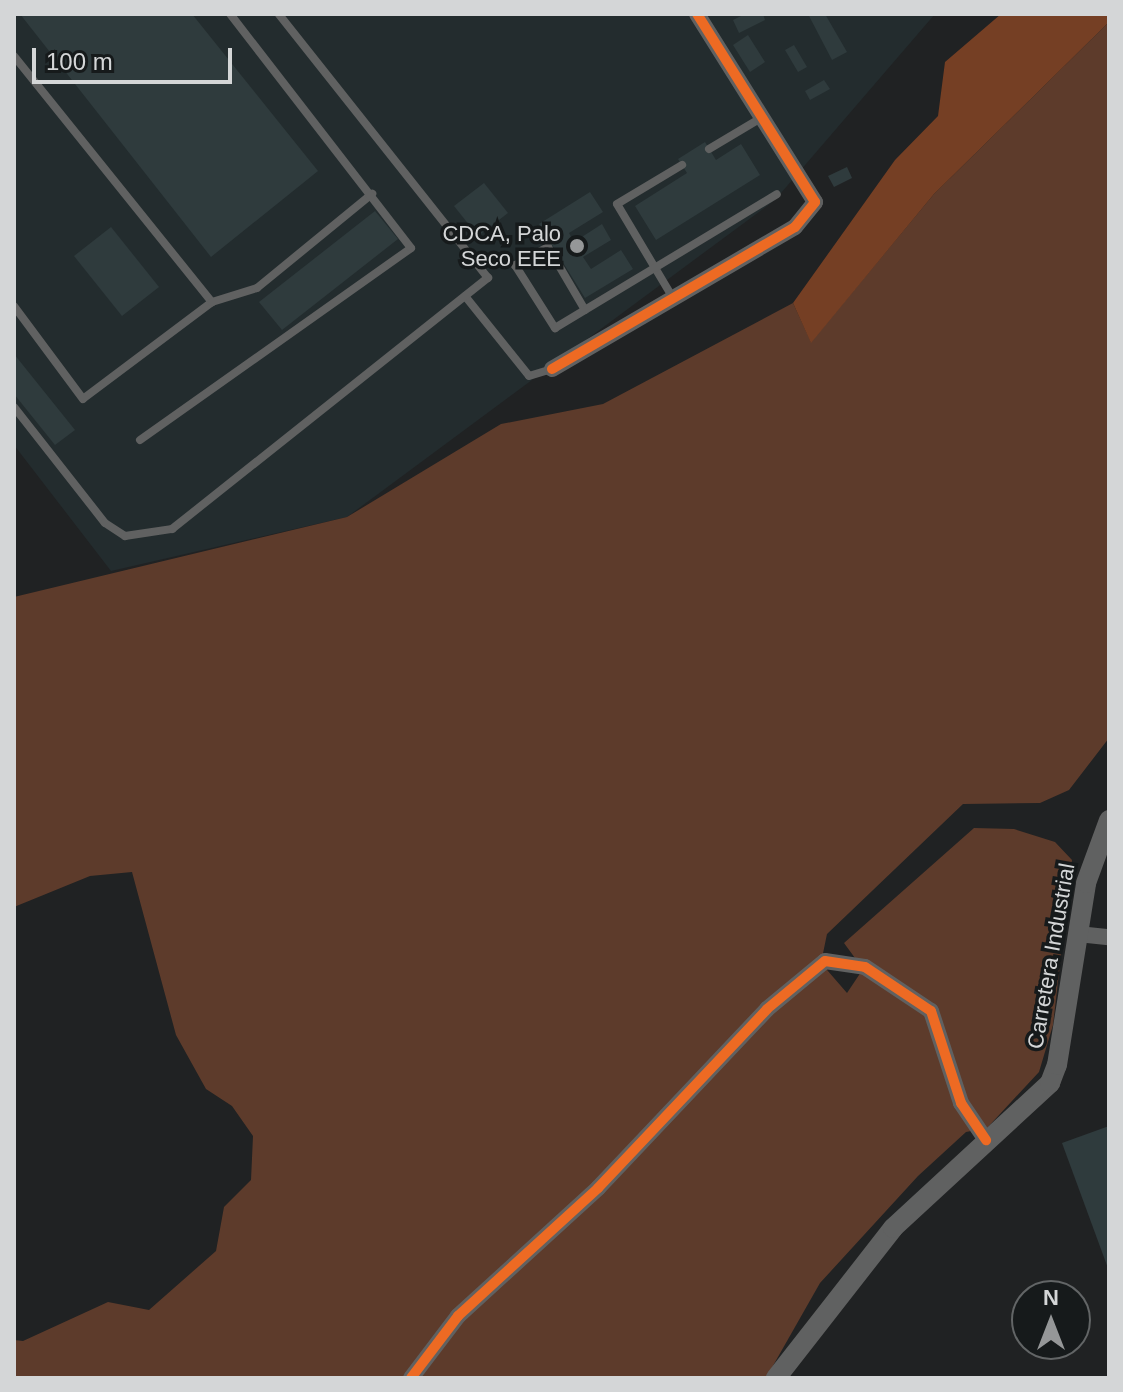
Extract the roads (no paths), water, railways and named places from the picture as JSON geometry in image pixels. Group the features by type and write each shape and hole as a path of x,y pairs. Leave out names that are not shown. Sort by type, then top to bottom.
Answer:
{"street":[{"path":"552,369 795,227 815,202 697,14"},
{"name":"Carretera Industrial","path":"776,1378 893,1228 1050,1083 1092,860 1109,820"},
{"path":"1078,934 1109,937"},
{"path":"411,1378 458,1316 598,1188 767,1009 825,961 865,967 931,1011 961,1103 986,1140"}],"lane":[{"path":"140,440 411,248 230,14"},
{"path":"14,407 105,523 125,536 172,529 488,278 279,14"},
{"path":"14,56 212,302"},
{"path":"709,149 761,118"},
{"path":"673,298 617,204 682,165"},
{"path":"14,306 83,399 212,302 257,288 372,194"},
{"path":"585,310 548,247 515,265 555,328 585,310 654,268 777,194"},
{"path":"465,296 529,376 552,369"}],"place":[{"name":"CDCA, Palo Seco EEE","path":"577,246"}]}
